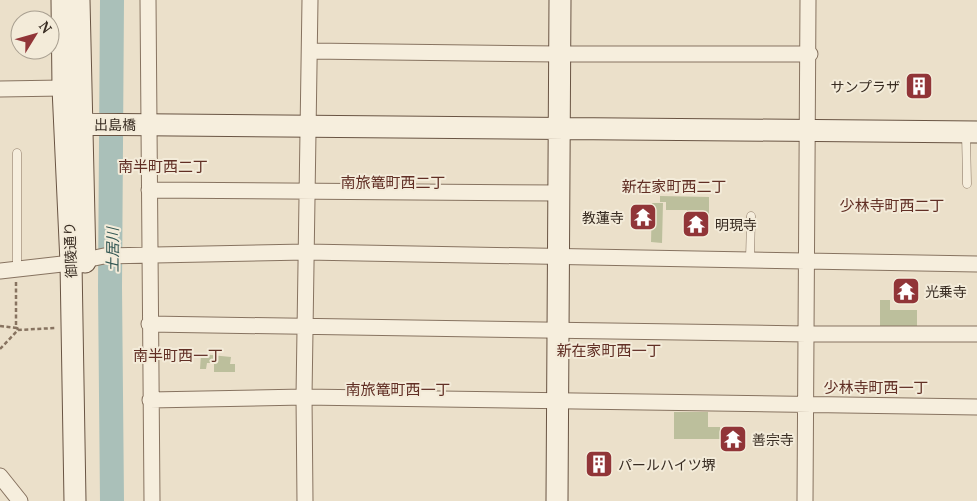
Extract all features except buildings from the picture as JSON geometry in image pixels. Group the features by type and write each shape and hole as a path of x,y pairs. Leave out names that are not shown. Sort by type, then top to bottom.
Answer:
{"street":[{"name":"御陵通り","path":"62,0 63,88 74,124"},
{"name":"御陵通り","path":"79,0 74,124 87,259 87,501"},
{"path":"148,0 149,324 152,501"},
{"path":"306,501 304,397 310,0"},
{"path":"557,501 556,401 561,129 560,0"},
{"path":"805,501 810,54 808,0"},
{"path":"310,51 810,54"},
{"path":"0,89 63,88"},
{"name":"出島橋","path":"74,124 561,129 809,129 971,132"},
{"path":"149,190 559,193"},
{"path":"0,270 125,256 306,252 977,264"},
{"name":"御陵通り","path":"75,501 72,328 87,259"},
{"path":"149,324 806,334 977,334"},
{"path":"150,400 304,397 977,407"},
{"path":"0,476 20,501"}],"lane":[{"path":"967,184 971,132"},
{"path":"17,153 17,269"},
{"path":"750,260 752,216"}],"path":[{"path":"0,349 18,329 17,269"},
{"path":"0,326 18,329 72,328"}],"green space":[{"path":"660,196 709,197 709,214 688,214 687,210 666,210 666,202 660,202"},
{"path":"652,203 663,203 662,243 651,242"},
{"path":"880,300 890,300 890,310 917,310 917,327 880,327"},
{"path":"201,354 231,357 230,364 235,364 235,372 214,372 214,363 207,363 206,369 200,369"},
{"path":"674,412 708,412 708,427 720,427 720,439 674,439"}],"waterway":[{"name":"土居川","path":"112,0 110,287 112,501"}],"place":[{"name":"サンプラザ","path":"919,86"},
{"name":"教蓮寺","path":"643,217"},
{"name":"明現寺","path":"696,224"},
{"name":"光乗寺","path":"906,291"},
{"name":"善宗寺","path":"733,439"},
{"name":"パールハイツ堺","path":"599,464"}],"district":[{"name":"南半町西二丁","path":"163,166"},
{"name":"南旅篭町西二丁","path":"393,182"},
{"name":"新在家町西二丁","path":"674,186"},
{"name":"少林寺町西二丁","path":"892,205"},
{"name":"新在家町西一丁","path":"609,350"},
{"name":"南半町西一丁","path":"178,355"},
{"name":"少林寺町西一丁","path":"876,387"},
{"name":"南旅篭町西一丁","path":"398,389"}]}
